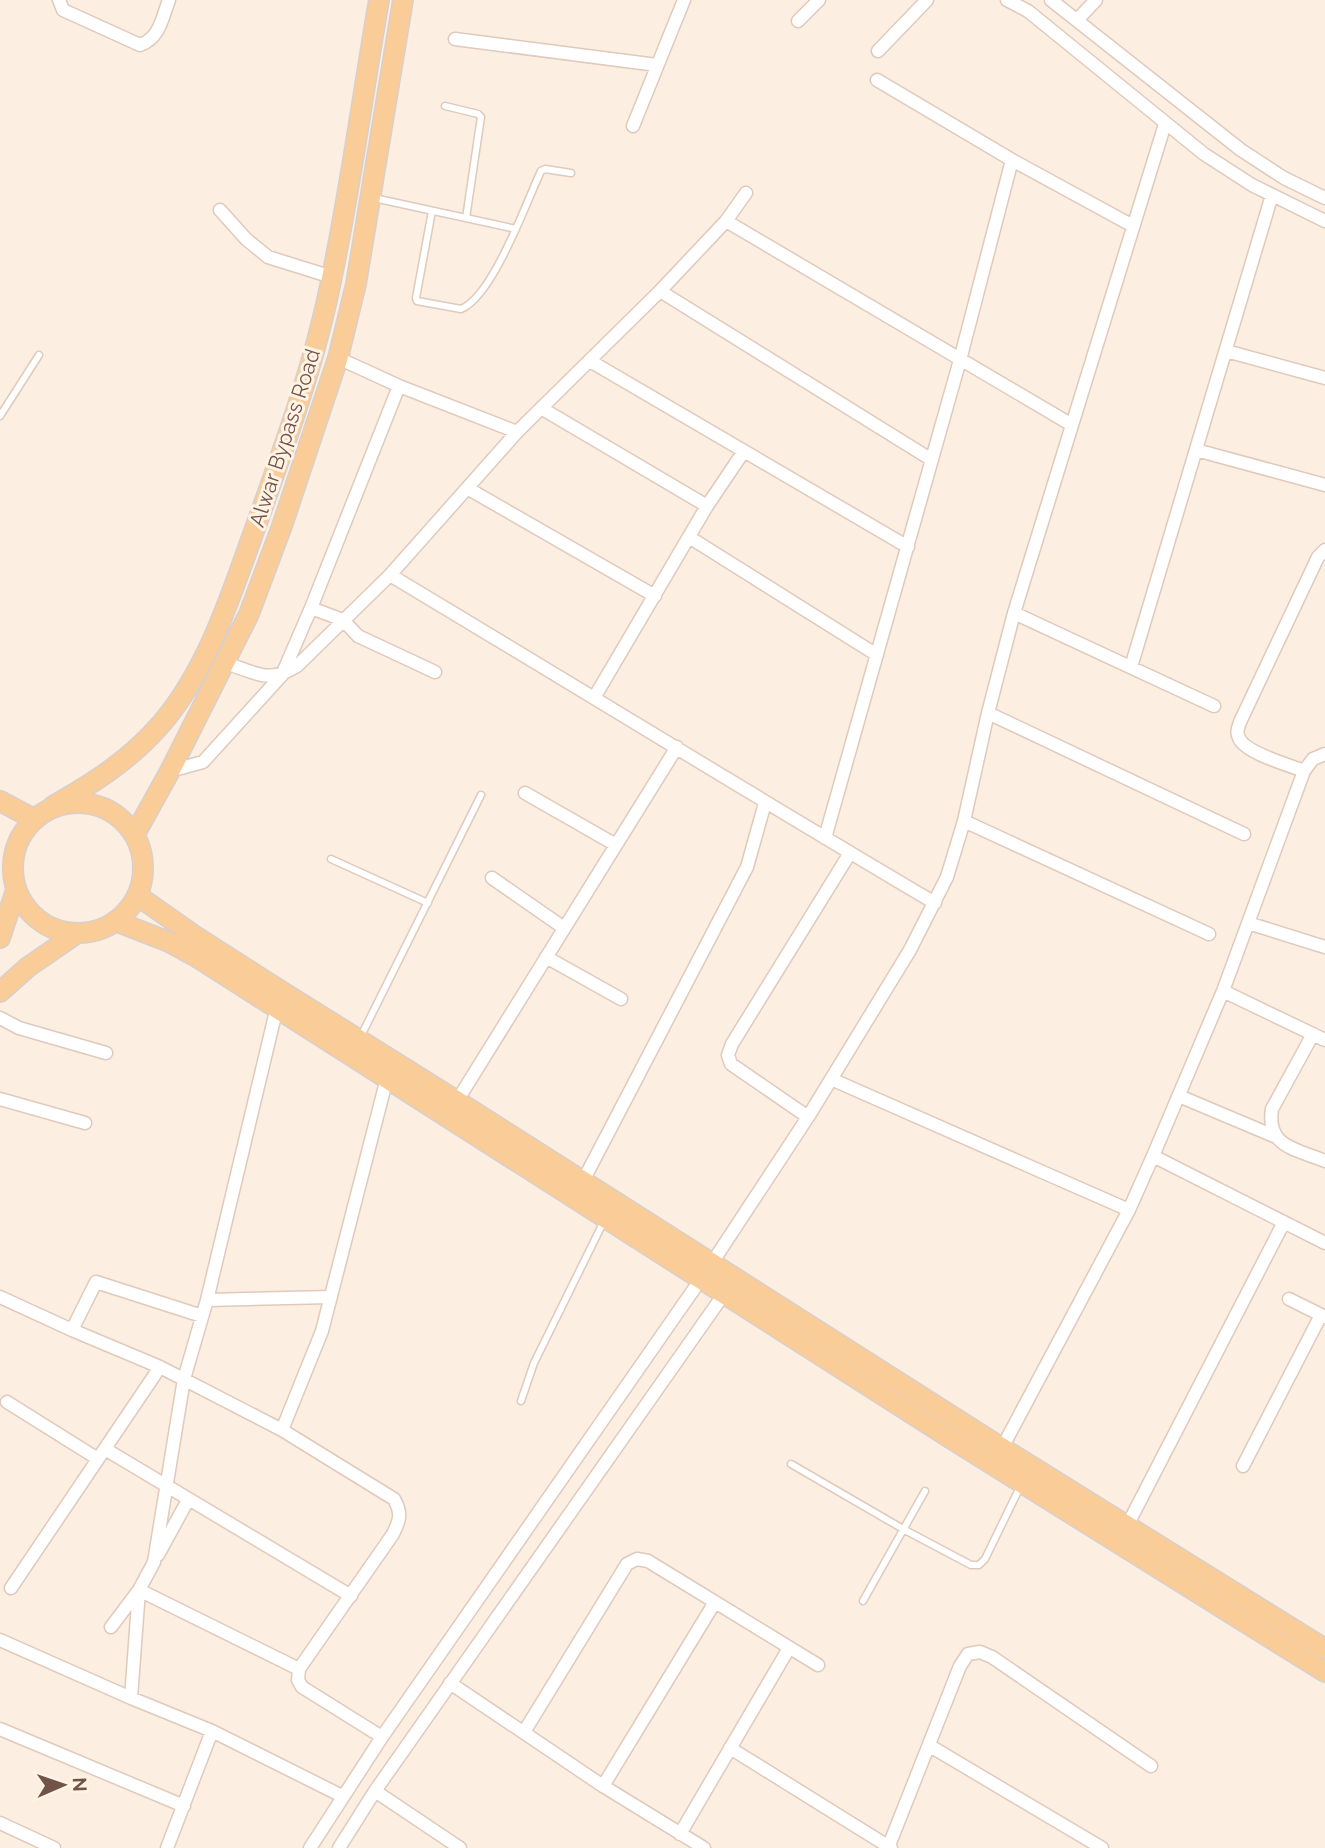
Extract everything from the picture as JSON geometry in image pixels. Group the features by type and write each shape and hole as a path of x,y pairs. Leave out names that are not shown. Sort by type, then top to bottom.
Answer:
{"main road":[{"name":"Alwar Bypass Road","path":"53,806 104,777 163,722 207,650 234,589 317,342 332,276 379,0"},
{"name":"Alwar Bypass Road","path":"135,834 226,663 249,614 282,526 338,358 351,309 403,0"},
{"path":"76,801 99,805 119,816 135,834 143,854 144,875 138,896 123,916 101,930 76,934 50,928 30,913 16,890 12,865 18,840 34,819 53,806 76,801"},
{"path":"0,802 34,819"},
{"path":"0,837 16,849"},
{"path":"0,938 16,890"},
{"path":"138,896 205,943 1002,1448 1325,1649"},
{"path":"115,921 169,942 195,956 605,1219 1325,1672"},
{"path":"0,992 28,967 76,934"}],"street":[{"path":"59,0 63,10 140,45 149,42 157,34 169,0"},
{"path":"633,126 684,0"},
{"path":"798,21 819,0"},
{"path":"878,51 928,0"},
{"path":"1007,0 1028,11 1204,154 1272,195 1325,221"},
{"path":"1051,0 1233,144 1284,178 1325,198"},
{"path":"1077,20 1096,0"},
{"path":"455,39 657,65"},
{"path":"877,80 1012,160 1133,226"},
{"path":"712,1263 808,1117 910,950 947,877 964,821 1014,613 1165,124"},
{"path":"825,838 960,360 1012,160"},
{"path":"170,771 203,762 282,675 298,666 390,575 517,432 660,291 726,221 746,193"},
{"path":"1131,667 1272,195"},
{"path":"220,209 246,239 268,257 332,276"},
{"path":"726,221 1072,425"},
{"path":"660,291 932,460"},
{"path":"1226,351 1325,378"},
{"path":"338,358 398,386 517,432"},
{"path":"590,361 908,547"},
{"path":"282,675 398,386"},
{"path":"541,408 707,506"},
{"path":"1196,450 1325,485"},
{"path":"594,698 707,506 744,451"},
{"path":"467,488 655,596"},
{"path":"689,537 877,655"},
{"path":"1304,771 1251,750 1240,742 1237,734 1245,710 1318,557 1325,550"},
{"path":"390,575 935,903"},
{"path":"311,608 343,620 358,636 435,672"},
{"path":"1014,613 1214,706"},
{"path":"226,663 265,676 282,675"},
{"path":"988,713 1244,834"},
{"path":"457,1101 677,747"},
{"path":"1002,1448 1129,1210 1223,991 1304,771 1314,760 1325,754"},
{"path":"525,793 616,845"},
{"path":"583,1181 747,867 765,803"},
{"path":"964,821 1209,934"},
{"path":"808,1117 731,1064 728,1055 732,1044 850,853"},
{"path":"492,878 564,929"},
{"path":"1248,923 1325,947"},
{"path":"546,957 621,999"},
{"path":"1223,991 1319,1037 1272,1109 1270,1122 1274,1136"},
{"path":"154,1562 184,1378 207,1300 277,1007"},
{"path":"0,1018 19,1028 106,1053"},
{"path":"282,1430 322,1331 387,1078"},
{"path":"831,1079 1129,1210"},
{"path":"1179,1096 1325,1161"},
{"path":"0,1099 85,1123"},
{"path":"1153,1156 1325,1243"},
{"path":"1127,1526 1284,1222"},
{"path":"310,1848 382,1737 701,1279"},
{"path":"72,1330 96,1282 202,1316"},
{"path":"339,1848 450,1683 724,1294"},
{"path":"0,1297 184,1378 282,1430 394,1499 400,1509 400,1520 393,1534 299,1669 298,1680 302,1686 382,1737"},
{"path":"207,1300 331,1297"},
{"path":"1243,1466 1323,1316 1289,1299"},
{"path":"11,1588 160,1367"},
{"path":"7,1402 166,1487 351,1596"},
{"path":"111,1627 139,1590 188,1500"},
{"path":"524,1732 627,1564 637,1559 648,1560 818,1665"},
{"path":"139,1590 299,1669"},
{"path":"131,1698 139,1590"},
{"path":"603,1786 715,1602"},
{"path":"0,1640 212,1731 342,1796"},
{"path":"680,1834 789,1648"},
{"path":"730,1748 889,1848 960,1666 968,1654 980,1652 992,1657 1151,1766"},
{"path":"450,1683 603,1786 705,1848"},
{"path":"0,1729 184,1806"},
{"path":"167,1848 212,1731"},
{"path":"930,1746 1102,1848"},
{"path":"375,1791 460,1848"},
{"path":"0,1823 54,1848"}],"lane":[{"path":"445,106 481,117 466,218"},
{"path":"432,211 415,296 418,301 461,309 477,299 516,229 541,171 545,169 571,173"},
{"path":"371,198 516,229"},
{"path":"0,416 39,355"},
{"path":"359,1040 481,795"},
{"path":"331,859 428,903"},
{"path":"521,1401 534,1363 605,1219"},
{"path":"791,1464 971,1565 979,1565 985,1559 1022,1483"},
{"path":"863,1601 925,1491"}]}
